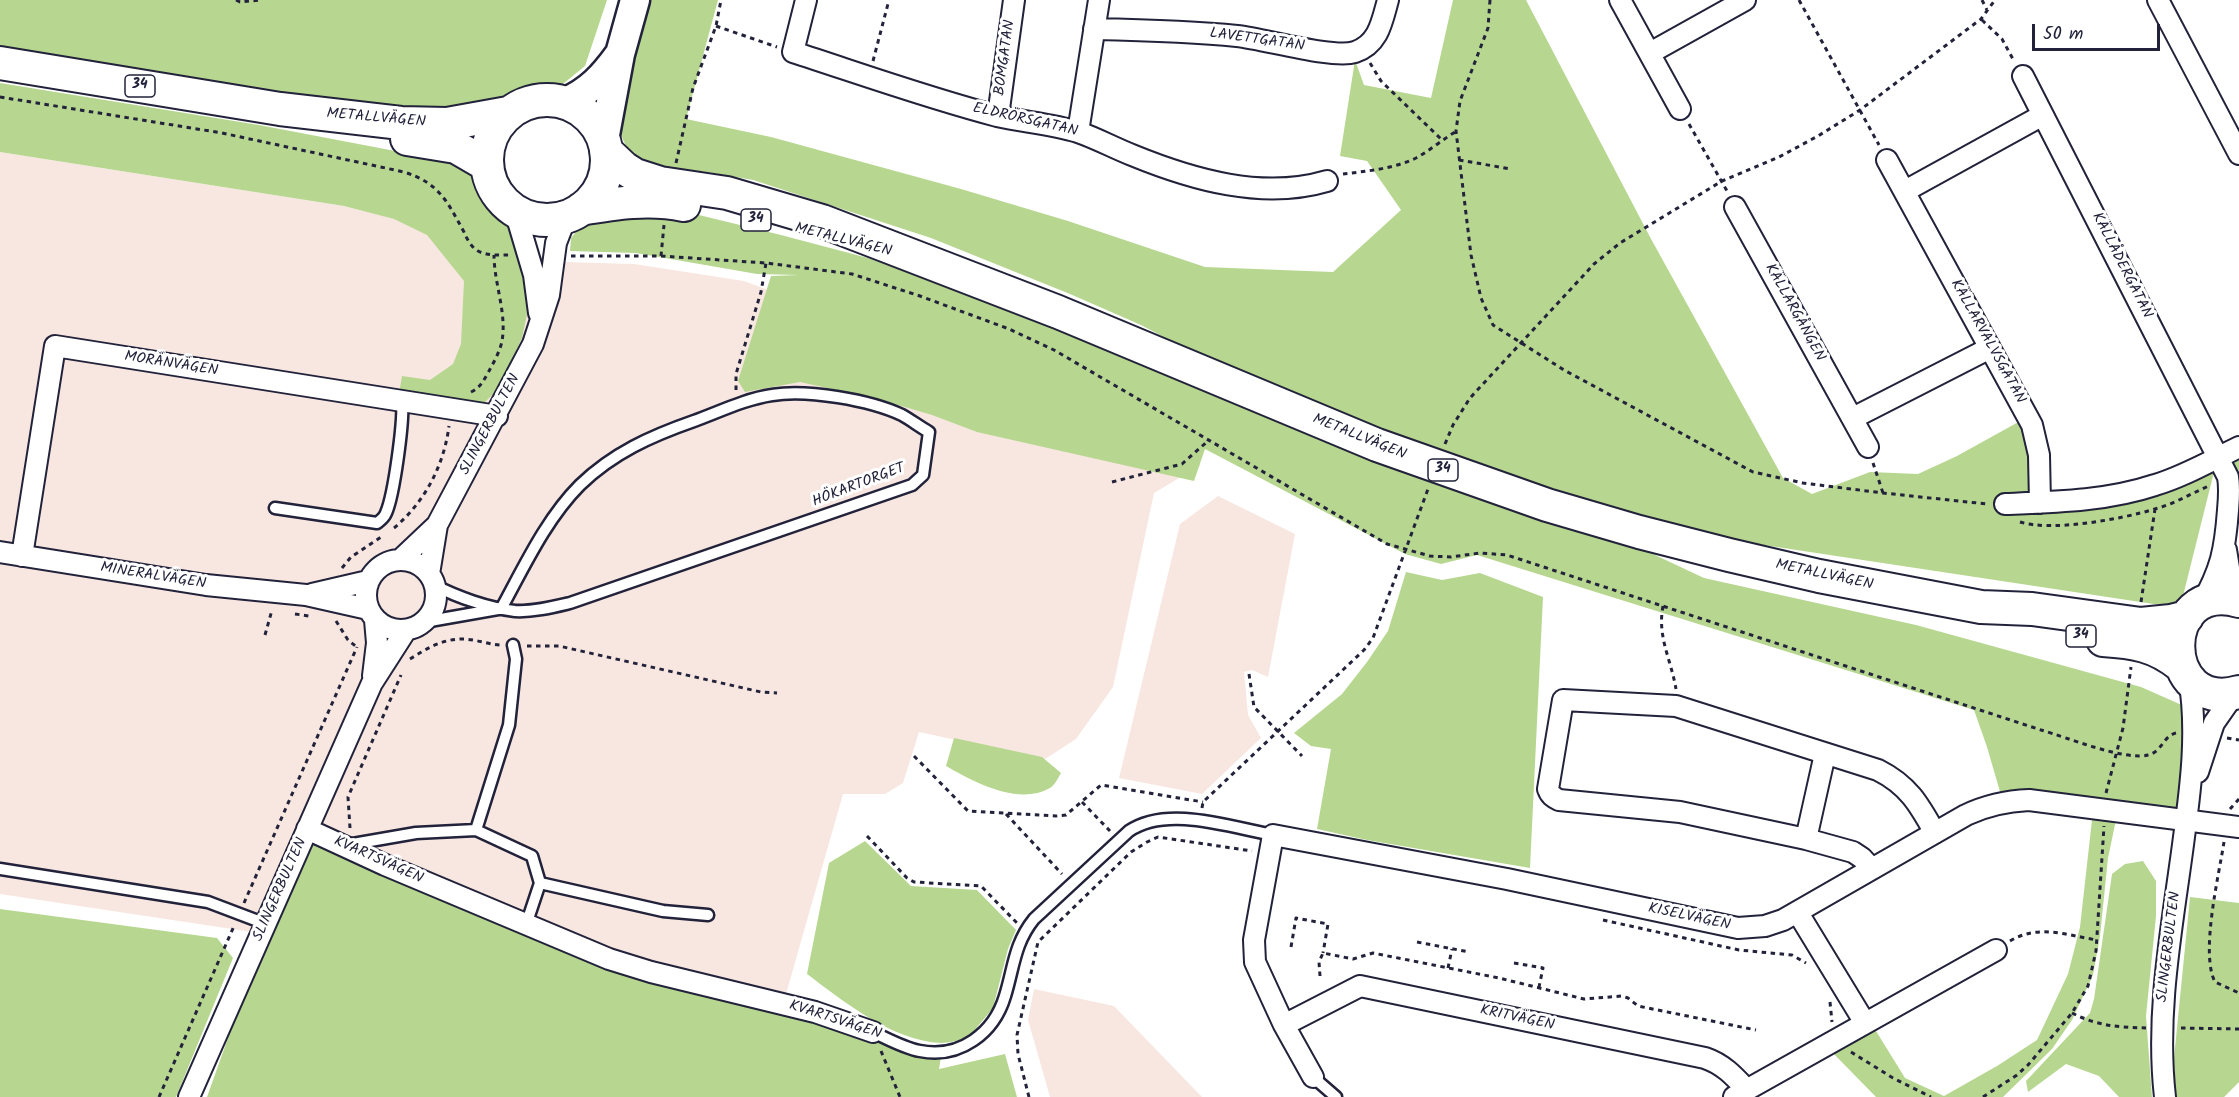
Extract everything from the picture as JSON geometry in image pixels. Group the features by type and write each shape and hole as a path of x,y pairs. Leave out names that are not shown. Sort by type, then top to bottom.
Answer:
{"main road":[{"name":"METALLVÄGEN","path":"0,63 280,109 424,124 447,124 508,113"},
{"name":"34","path":"508,113 526,103 536,101 566,102 593,121 605,145"},
{"name":"METALLVÄGEN","path":"280,109 398,138 447,144 487,165"},
{"path":"508,113 491,137 487,165 493,187 506,204 515,211"},
{"path":"574,213 590,202 602,183 606,173 605,145"},
{"name":"METALLVÄGEN","path":"605,145 624,168 645,178 660,183 727,194 822,221 1058,312 1377,446 1537,502 1639,532 1819,576 1981,607 2032,609 2140,624 2171,621 2221,598 2239,601"},
{"name":"METALLVÄGEN","path":"574,213 632,201 653,200 818,234 928,262"},
{"name":"34","path":"515,211 534,219 555,219 574,213"},
{"name":"METALLVÄGEN","path":"1981,607 2013,621 2032,626 2145,645 2160,650 2205,690 2225,695 2237,693"},
{"path":"2184,671 2178,655 2178,635 2194,611"}],"street":[{"path":"605,145 620,54 635,0"},
{"path":"793,52 806,0"},
{"name":"BOMGATAN","path":"998,116 1014,0"},
{"path":"1078,132 1100,0"},
{"path":"1362,48 1370,45 1380,30 1388,0"},
{"path":"1620,0 1680,109"},
{"path":"1650,53 1745,0"},
{"path":"2158,0 2239,154"},
{"name":"LAVETTGATAN","path":"1094,28 1238,36 1337,54 1354,52 1362,48"},
{"name":"ELDRÖRSGATAN","path":"793,52 998,116 1078,132 1169,168 1249,188 1308,187 1327,181"},
{"path":"566,102 593,86 603,77 620,54"},
{"name":"KÄLLÅDERGATAN","path":"2023,76 2219,456 2229,483 2226,547"},
{"path":"1905,191 2043,115"},
{"name":"KÄLLARVALVSGATAN","path":"1887,160 2032,424 2038,455 2040,502"},
{"name":"KÄLLARGÅNGEN","path":"1735,207 1868,447"},
{"name":"SLINGERBULTEN","path":"515,211 534,275 539,323"},
{"name":"SLINGERBULTEN","path":"400,560 438,525 497,416 533,344 549,295 556,243 574,213"},
{"name":"MORÄNVÄGEN","path":"22,556 55,346 497,416"},
{"path":"1853,418 1990,348"},
{"path":"2005,504 2089,499 2130,492 2188,472 2239,447"},
{"name":"SLINGERBULTEN","path":"432,580 438,525"},
{"path":"2226,547 2230,574 2239,596"},
{"path":"2194,611 2217,574 2226,547"},
{"name":"MINERALVÄGEN","path":"0,552 206,585 306,596 336,595 368,581"},
{"path":"400,560 420,565 432,580 435,605 415,626 386,627 372,614 365,592 374,571 383,564 400,560"},
{"name":"MINERALVÄGEN","path":"336,595 372,614"},
{"name":"SLINGERBULTEN","path":"372,614 377,633 390,658"},
{"name":"SLINGERBULTEN","path":"189,1097 372,683 415,626"},
{"name":"SLINGERBULTEN","path":"2165,1097 2162,1014 2190,798 2193,715 2184,671"},
{"name":"SLINGERBULTEN","path":"2190,798 2214,723 2237,693"},
{"path":"1872,869 1853,852 1806,839 1680,812 1559,800 1550,794 1548,789 1563,700 1676,706 1878,770 1906,788 1920,805 1935,833"},
{"path":"1806,839 1825,754"},
{"name":"KISELVÄGEN","path":"1271,845 1507,879 1730,927 1765,926 1798,913 1978,809 2007,801 2029,800 2233,826"},
{"name":"KVARTSVÄGEN","path":"307,829 526,926 609,959 815,1012 873,1032"},
{"path":"1271,845 1253,952 1258,971 1313,1077"},
{"path":"1798,913 1865,1023"},
{"name":"KRITVÄGEN","path":"1284,1025 1360,986 1706,1058 1730,1071 1741,1093 1996,950"}],"lane":[{"name":"HÖKARTORGET","path":"415,626 501,609 551,522 580,485 609,460 626,449 669,430 737,405 773,395 794,393 833,397 891,411 929,432 923,476 912,485 570,603 516,611 501,609 450,593 432,580"},
{"path":"275,508 377,523 383,519 390,502 402,428 402,401"},
{"path":"476,830 509,725 516,659 513,645"},
{"name":"KVARTSVÄGEN","path":"873,1032 913,1049 930,1053 954,1050 974,1041 989,1027 1000,1009 1017,947 1025,930 1119,840 1143,823 1164,818 1200,821 1271,845"},
{"path":"342,846 416,833 476,830 532,856 540,883 526,926"},
{"path":"0,869 208,902 266,924"},
{"path":"540,883 663,911 708,915"},
{"path":"1313,1077 1336,1097"}],"path":[{"path":"236,0 240,2 260,0"},
{"path":"673,174 693,88 716,26 721,0"},
{"path":"868,77 889,0"},
{"path":"1490,0 1488,28 1460,101 1456,131 1471,255 1481,298 1493,326 1520,344 1752,472 1803,483 2005,504"},
{"path":"1799,0 1887,160"},
{"path":"1982,0 1987,10"},
{"path":"1444,446 1453,425 1470,398 1594,264 1620,243 1722,181 1779,157 1860,110 1981,19 1995,0"},
{"path":"1981,19 2001,39 2023,76"},
{"path":"716,26 793,52"},
{"path":"1362,48 1381,81 1442,140"},
{"path":"0,97 222,133 404,172 427,181 445,197 469,242 476,250 494,255 494,273 503,320 501,344 485,379 476,390 454,398 442,460 418,503 398,524 351,557 337,579 336,620 348,640 357,647 390,658 450,640 463,639 513,645 559,646 761,692 777,693"},
{"path":"1680,109 1735,207"},
{"path":"1327,181 1342,174 1392,167 1406,162 1418,157 1456,131"},
{"path":"1459,160 1511,169"},
{"path":"662,256 664,221"},
{"path":"567,256 662,256 766,263 829,270 872,279 1009,329 1054,350 1387,544 1430,556 1450,557 1480,553 1507,555 2041,730 2117,752"},
{"path":"737,405 736,374 761,292 766,263"},
{"path":"1112,482 1182,464 1209,440"},
{"path":"1868,447 1883,493"},
{"path":"914,756 968,811 1066,815 1101,785 1203,802 1278,733 1364,650 1373,638 1432,480"},
{"path":"2139,613 2155,509"},
{"path":"1663,606 1661,634 1673,672 1676,706"},
{"path":"265,635 272,610"},
{"path":"159,1097 357,647"},
{"path":"342,846 350,830 348,797 390,658"},
{"path":"1983,1097 2017,1076 2072,1013 2090,979 2097,940 2105,801 2122,728 2131,663"},
{"path":"1249,674 1254,707 1302,756"},
{"path":"2239,799 2228,811 2233,826 2210,937 2209,968 2214,982 2239,993"},
{"path":"1082,802 1131,852"},
{"path":"1006,814 1084,897"},
{"path":"867,836 907,878 914,882 981,886 1038,942"},
{"path":"1029,1097 1018,1054 1017,1035 1038,942 1131,852 1158,837 1271,845"},
{"path":"1291,947 1296,918 1328,924 1323,953 1319,962 1320,976"},
{"path":"1596,918 1739,950 1792,954 1806,963 1811,970"},
{"path":"1996,950 2019,936 2039,931 2097,940"},
{"path":"1417,942 1469,952"},
{"path":"1448,968 1452,949"},
{"path":"1323,953 1353,959 1373,953 1539,987 1584,999 1622,996 1638,1006 1756,1030"},
{"path":"1514,963 1543,969 1539,987"},
{"path":"1829,1001 1831,1021 1843,1044 1856,1056 1931,1097"},
{"path":"2072,1013 2089,1022 2105,1026 2151,1028"},
{"path":"2174,1028 2239,1029"},
{"path":"873,1032 900,1097"}],"shaded area":[{"path":"0,152 344,206 564,262 634,264 744,281 872,329 1201,465 1154,493 1113,687 1076,739 1045,759 919,732 903,783 885,794 843,794 782,1008 0,894"},
{"path":"1218,496 1295,534 1268,677 1252,670 1244,672 1248,715 1261,738 1202,794 1119,778 1180,524"},
{"path":"1034,989 1114,1006 1202,1097 1050,1097 1028,1020"}],"green space":[{"path":"0,0 607,0 585,66 558,88 539,88 497,103 400,114 0,47"},
{"path":"646,0 718,0 686,119 771,137 961,189 1068,221 1205,267 1333,272 1401,210 1367,161 1340,156 1355,60 1364,85 1431,98 1453,0 1526,0 1650,237 1783,478 1812,494 1870,472 1918,474 1957,456 2022,420 2036,501 2110,499 2239,445 2239,473 2228,477 2218,456 2180,608 1572,516 1704,578 1916,625 2141,687 2184,706 2187,821 2117,815 2108,858 2100,936 2093,975 2072,1020 2052,1049 2003,1097 1876,1097 1828,1048 1873,1020 1876,1031 1905,1078 1944,1096 2037,1040 2068,974 2080,927 2093,811 2003,802 1974,710 1477,555 1441,564 1405,554 1205,449 1194,481 977,432 932,415 878,399 800,382 745,392 738,381 771,276 799,275 757,274 636,253 570,251 571,238 580,227 594,220 657,209 699,215 868,258 1052,326 1123,358 1374,448 1141,325 931,238 753,180 708,172 665,169 637,161 628,150 619,131 618,108"},
{"path":"0,83 259,125 458,163 474,177 485,199 507,226 525,263 529,305 522,338 498,389 484,403 468,405 399,394 402,376 430,380 453,364 461,344 464,281 427,235 394,219 344,206 0,152"},
{"path":"1406,572 1442,580 1480,573 1543,597 1530,868 1367,840 1317,829 1331,749 1311,746 1294,733 1342,694 1367,662 1388,631"},
{"path":"954,738 1042,757 1061,773 1052,787 1037,793 1010,793 996,790 946,766"},
{"path":"311,834 619,965 941,1057 939,1069 1005,1054 1017,1097 207,1097 265,934"},
{"path":"865,841 911,886 977,890 1016,930 1008,949 993,1008 968,1038 941,1043 923,1041 887,1028 853,1008 807,974 829,863"},
{"path":"2143,861 2156,881 2156,916 2146,1016 2152,1097 2119,1097 2099,1076 2066,1064 2028,1092 2026,1081 2090,1013 2112,874 2125,864"},
{"path":"2190,897 2239,903 2239,1082 2224,1097 2175,1097 2174,1058"},
{"path":"0,909 217,938 233,958 176,1097 0,1097"}]}
